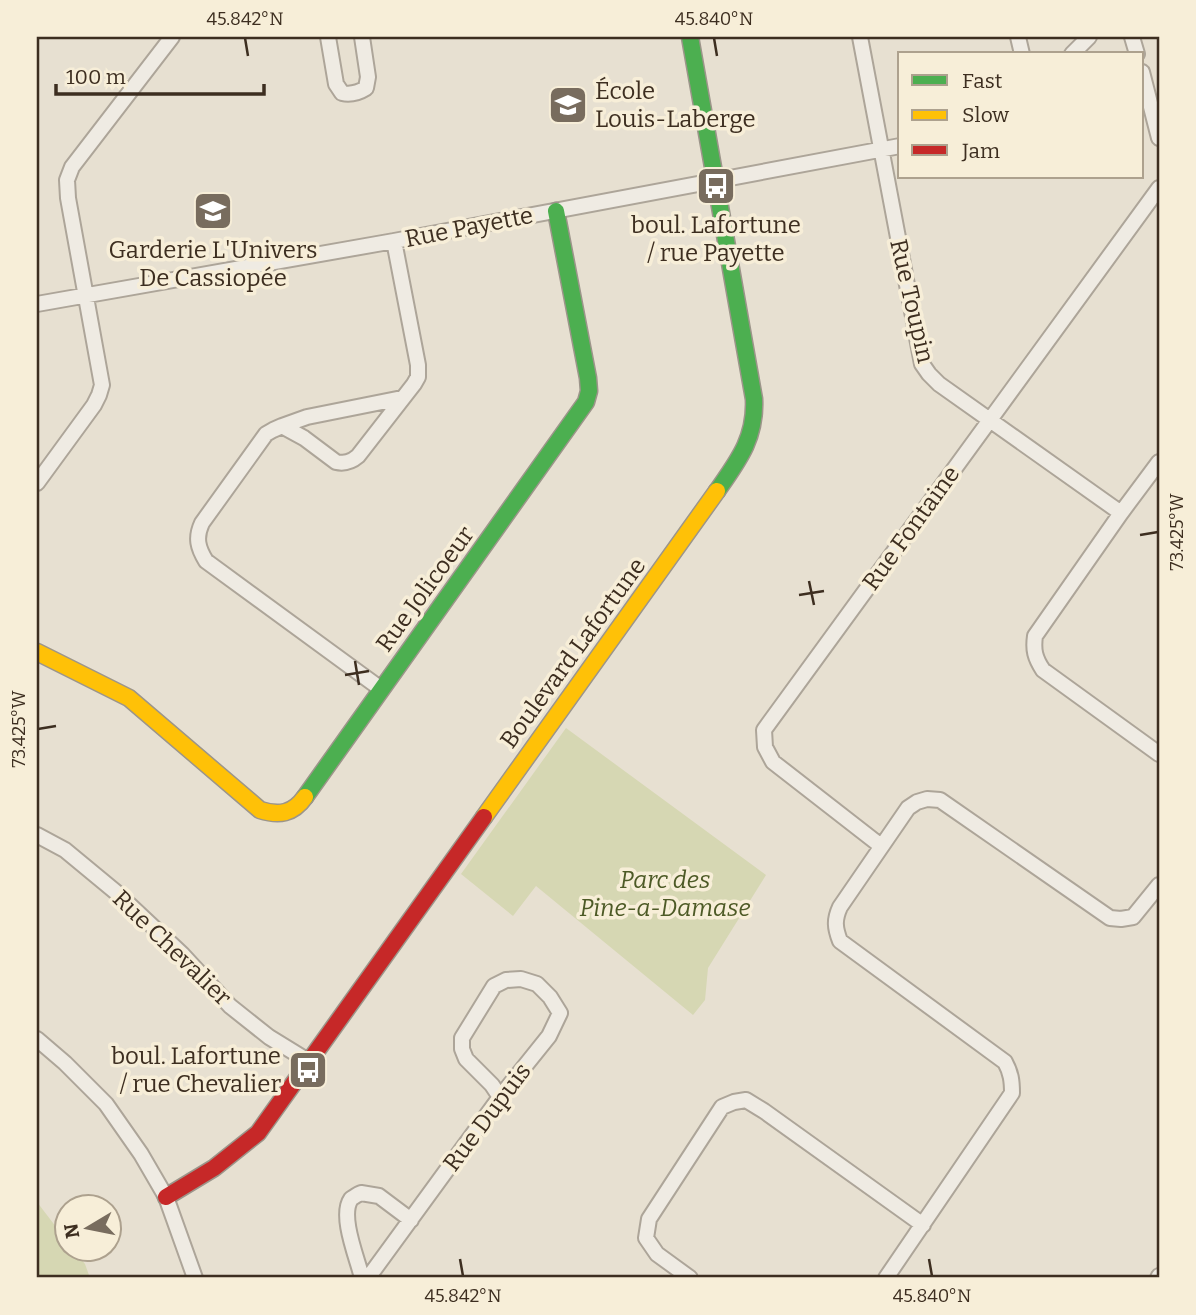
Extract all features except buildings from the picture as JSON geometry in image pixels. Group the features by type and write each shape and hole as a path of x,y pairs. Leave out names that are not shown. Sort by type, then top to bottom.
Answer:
{"street":[{"path":"37,483 94,405 102,385 67,180 72,167 172,37"},
{"path":"328,37 336,84 342,93 349,94 366,88 368,77 362,37"},
{"name":"Boulevard Lafortune","path":"166,1198 209,1172 258,1133 742,456 753,427 754,399 690,37"},
{"name":"Rue Toupin","path":"860,37 922,363 939,384 1121,513"},
{"path":"1074,52 1088,37"},
{"path":"1144,80 1159,138"},
{"name":"Rue Payette","path":"37,304 394,241 898,146"},
{"name":"Rue Fontaine","path":"881,846 773,762 765,747 764,730 1159,188"},
{"name":"Rue Jolicoeur","path":"37,653 129,698 260,810 276,815 288,813 300,804 586,402 588,378 556,211"},
{"path":"282,426 342,464 358,456 414,384 418,377 418,365 394,241"},
{"path":"381,689 206,561 199,550 197,540 202,523 266,434 273,429 307,417 402,398"},
{"path":"1159,462 1035,636 1033,647 1035,659 1043,670 1159,754"},
{"path":"886,1278 1012,1093 1011,1072 1005,1062 840,941 835,929 840,907 881,846 908,808 927,799 940,800 1110,918 1133,917 1159,885"},
{"name":"Rue Chevalier","path":"37,835 65,850 117,893 182,954 230,1006 270,1037 308,1061"},
{"name":"Rue Dupuis","path":"368,1278 500,1097 549,1036 560,1013 550,996 537,984 521,979 506,980 494,986 462,1038 466,1059 500,1097"},
{"path":"37,1039 106,1104 141,1154 166,1198 195,1278"},
{"path":"690,1278 657,1254 646,1238 649,1219 722,1107 734,1102 746,1100 764,1111 923,1225"},
{"path":"362,1278 349,1227 347,1211 351,1199 361,1193 379,1196 411,1220"}],"green space":[{"name":"Parc des Pine-a-Damase","path":"566,728 766,875 708,968 705,1000 693,1015 536,886 513,916 461,874"},
{"path":"37,1202 52,1222 52,1262 83,1262 90,1278 37,1278"}],"traffic: fast":[{"path":"690,37 754,399 749,437 717,491"},
{"path":"305,797 586,402 588,378 556,211"}],"traffic: slow":[{"path":"484,817 717,491"},
{"path":"37,652 129,698 260,810 285,812 296,807 305,797"}],"traffic: jam":[{"path":"166,1197 214,1168 258,1133 484,817"}],"place":[{"name":"École Louis-Laberge","path":"568,105"},
{"name":"boul. Lafortune / rue Payette","path":"716,186"},
{"name":"Garderie L'Univers De Cassiopée","path":"213,211"},
{"name":"boul. Lafortune / rue Chevalier","path":"308,1070"}]}
